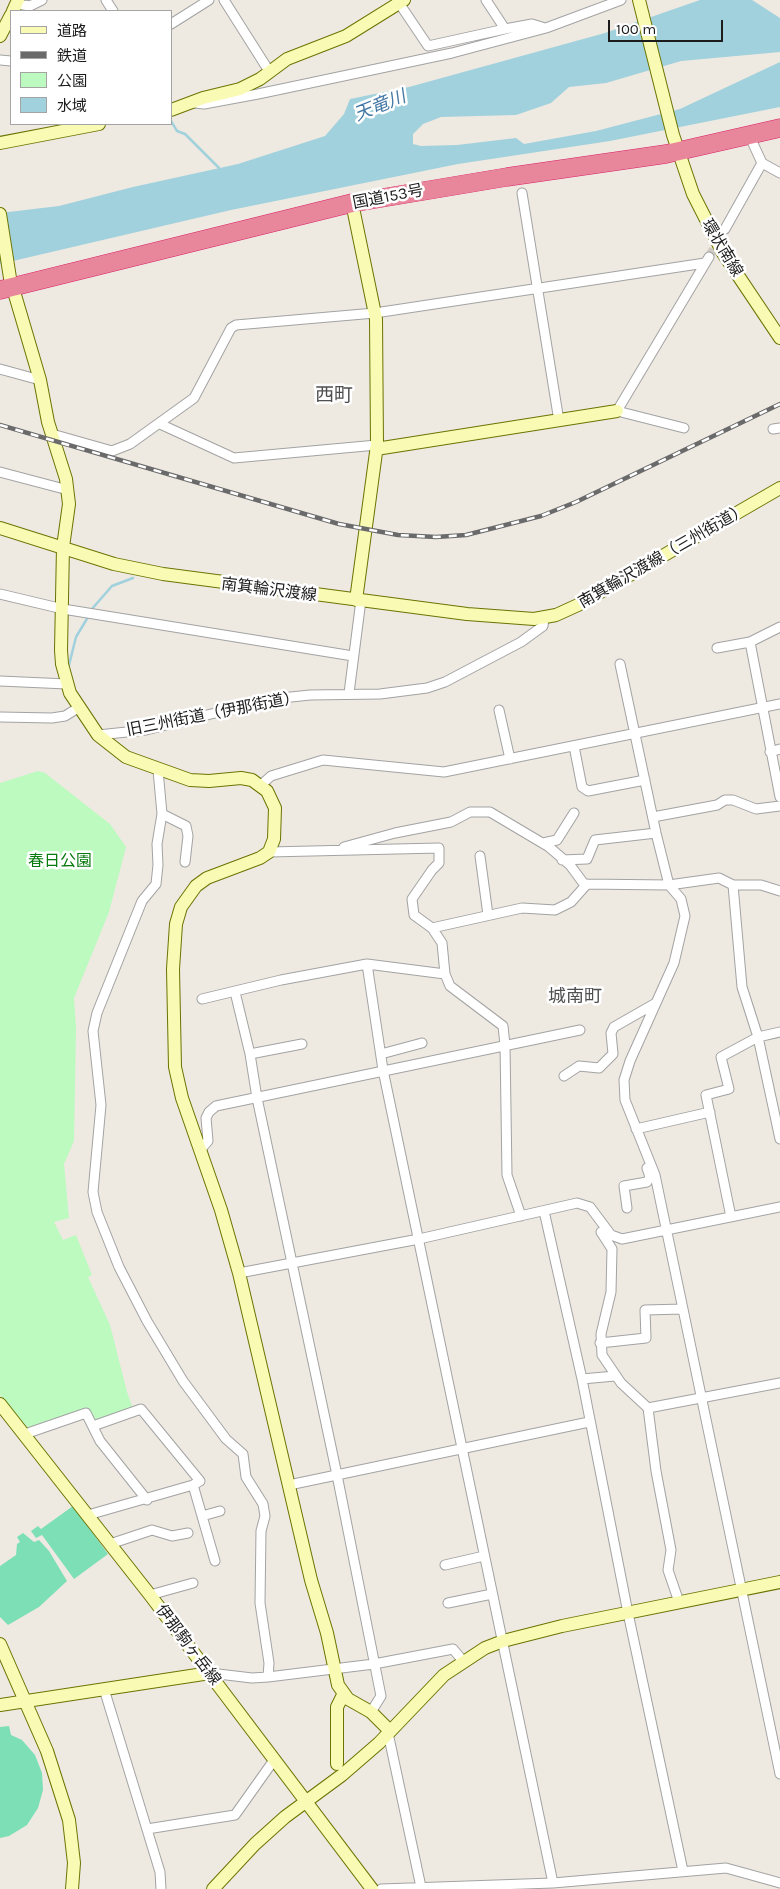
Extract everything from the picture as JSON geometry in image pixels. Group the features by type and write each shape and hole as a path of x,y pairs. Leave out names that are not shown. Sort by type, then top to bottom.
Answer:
{"highway":[{"name":"国道153号","path":"8,285 352,203 497,178 679,152 750,137 780,128"}],"street":[{"path":"15,8 30,6 42,0"},
{"path":"172,23 209,0"},
{"path":"224,0 269,71"},
{"path":"486,0 505,29"},
{"path":"192,102 204,104 258,94 452,53 546,28 621,0"},
{"name":"環状南線","path":"639,0 673,135 693,194 712,235 780,338"},
{"path":"172,110 240,88 260,79 287,59 346,36 400,1 428,46 532,24 546,28"},
{"path":"0,36 10,17"},
{"path":"0,143 94,125"},
{"path":"750,137 762,163 780,173"},
{"path":"724,230 762,163"},
{"path":"522,193 559,421"},
{"path":"349,693 376,447 375,313 352,203"},
{"path":"0,214 8,285 40,380 52,434 64,467 68,490 63,547 62,664 66,684 78,708 98,735 126,757 190,780 209,782 241,778 261,785 272,798 275,808 274,839 269,852"},
{"path":"52,434 112,451 130,444 194,398 231,328 236,325 375,313 537,289 707,260 617,411"},
{"path":"0,370 40,380"},
{"path":"160,424 234,458 376,447 617,411 684,428"},
{"path":"0,472 68,490"},
{"name":"南箕輪沢渡線（三州街道）","path":"544,618 578,605 780,488"},
{"name":"南箕輪沢渡線","path":"0,528 114,564 163,574 520,620 544,618"},
{"path":"0,594 63,610 353,656"},
{"name":"旧三州街道（伊那街道）","path":"98,735 146,730 272,699 349,693 409,692 445,682 521,642 543,626 544,618"},
{"path":"717,648 750,642 780,628"},
{"path":"750,642 780,797"},
{"path":"620,664 669,885 681,899 685,916 674,963 630,1060 624,1080 625,1100 655,1175 780,1774"},
{"path":"0,681 66,684"},
{"path":"261,785 271,776 322,760 444,772 780,704"},
{"path":"0,717 52,718 65,716 78,708"},
{"path":"499,710 510,759"},
{"path":"574,746 582,787 588,791 645,780"},
{"path":"770,752 780,750"},
{"path":"158,770 162,814 157,844 156,884 142,901 93,1031 102,1105 94,1192 98,1212 119,1267 147,1321 182,1381 226,1439 242,1454 246,1477 263,1504 265,1516 261,1531 260,1603 269,1663 268,1676"},
{"path":"653,817 717,806 725,800 733,800 756,809 780,806"},
{"path":"330,851 395,833 451,822 470,812 490,812 543,843 570,865 584,884 669,885 719,878 733,885 761,885 780,891"},
{"path":"543,843 557,840 574,813"},
{"path":"162,814 186,826 188,836 185,862"},
{"path":"562,860 587,859 595,840 656,833"},
{"path":"421,1887 389,1732 371,1712 344,1695 338,1684 336,1669 289,1485 239,1273 201,1149 182,1098 175,1067 174,969 176,924 185,899 196,886 219,872 260,858 269,852 439,848 439,863 412,899 414,915 432,928 442,943 445,974 450,986 503,1026 507,1175 521,1216"},
{"path":"480,856 488,916"},
{"path":"432,928 522,908 555,910 571,902 587,884"},
{"path":"733,885 742,987 758,1036 780,1139"},
{"path":"202,1000 281,980 367,964 445,974"},
{"path":"367,964 383,1070 552,1883"},
{"path":"235,992 250,1054 257,1098 337,1475 381,1696 371,1712"},
{"path":"564,1076 579,1066 599,1068 613,1054 611,1033 614,1027 657,1002"},
{"path":"201,1149 208,1140 206,1118 209,1112 216,1106 580,1030"},
{"path":"731,1217 706,1094 729,1089 721,1056 758,1036 780,1032"},
{"path":"381,1054 422,1043"},
{"path":"250,1054 302,1044"},
{"path":"636,1129 710,1112"},
{"path":"627,1208 624,1186 647,1182 650,1177 638,1144 640,1140"},
{"path":"239,1273 418,1239 584,1204 590,1207 610,1235 617,1238 780,1207"},
{"path":"544,1211 582,1379 628,1613 683,1871"},
{"path":"598,1218 597,1225 612,1249 611,1292 600,1343 602,1355 615,1376 648,1408 656,1470 671,1550 668,1570 679,1602"},
{"path":"600,1343 646,1338 646,1310 683,1308"},
{"path":"582,1379 615,1376"},
{"path":"648,1408 780,1382"},
{"name":"伊那駒ヶ岳線","path":"0,1404 210,1673 372,1889"},
{"path":"88,1515 147,1500 200,1481 141,1408 93,1426"},
{"path":"25,1434 86,1413 100,1441 147,1500"},
{"path":"289,1485 589,1422"},
{"path":"193,1485 215,1561"},
{"path":"202,1516 220,1512"},
{"path":"110,1544 152,1530 172,1536 188,1533"},
{"path":"445,1565 484,1556"},
{"path":"213,1889 255,1844 342,1775 389,1732 444,1675 463,1661 503,1641 780,1582"},
{"path":"150,1595 193,1583"},
{"path":"448,1603 492,1594"},
{"path":"0,1644 47,1751 69,1820 74,1863 72,1889"},
{"path":"0,1705 210,1673 252,1678 374,1664 453,1649 463,1661"},
{"path":"104,1690 160,1872 161,1889"},
{"path":"337,1764 337,1707 344,1695"},
{"path":"147,1829 236,1815 274,1760"},
{"path":"381,1889 562,1883 726,1868 780,1882"},
{"path":"562,1883 572,1889"}],"green space":[{"name":"春日公園","path":"38,771 45,773 110,824 126,847 109,912 74,998 76,1029 74,1141 64,1164 69,1218 54,1222 63,1240 76,1235 92,1275 88,1277 110,1325 133,1409 94,1424 87,1410 30,1430 0,1395 0,783"},
{"path":"73,1506 108,1554 74,1579 42,1535 36,1538 31,1531 38,1526 41,1529"},
{"path":"23,1533 34,1542 39,1540 49,1551 67,1581 39,1607 8,1625 0,1617 0,1566 16,1555 17,1544 20,1542 17,1537"},
{"path":"9,1726 11,1735 22,1740 35,1755 42,1773 43,1790 38,1808 27,1825 9,1836 0,1838 0,1727"}],"water":[{"name":"天竜川","path":"700,0 752,0 780,18 780,52 681,61 606,83 569,87 551,103 516,115 441,117 423,124 413,134 413,144 421,146 457,145 516,138 524,144 596,131 680,109 780,62 780,107 610,141 458,164 231,210 0,264 0,213 59,206 133,187 238,164 325,136 344,114 350,99 409,87 605,33"}],"waterway":[{"path":"172,123 177,131 185,134 219,168"},
{"path":"91,610 112,586 133,578"},
{"path":"69,665 76,637 88,617"}],"tunnel":[{"path":"709,257 725,229"}],"railway":[{"path":"0,425 339,524 398,535 436,537 466,535 541,516 576,502 780,404"}],"district":[{"name":"西町","path":"334,396"},
{"name":"城南町","path":"575,997"}]}
